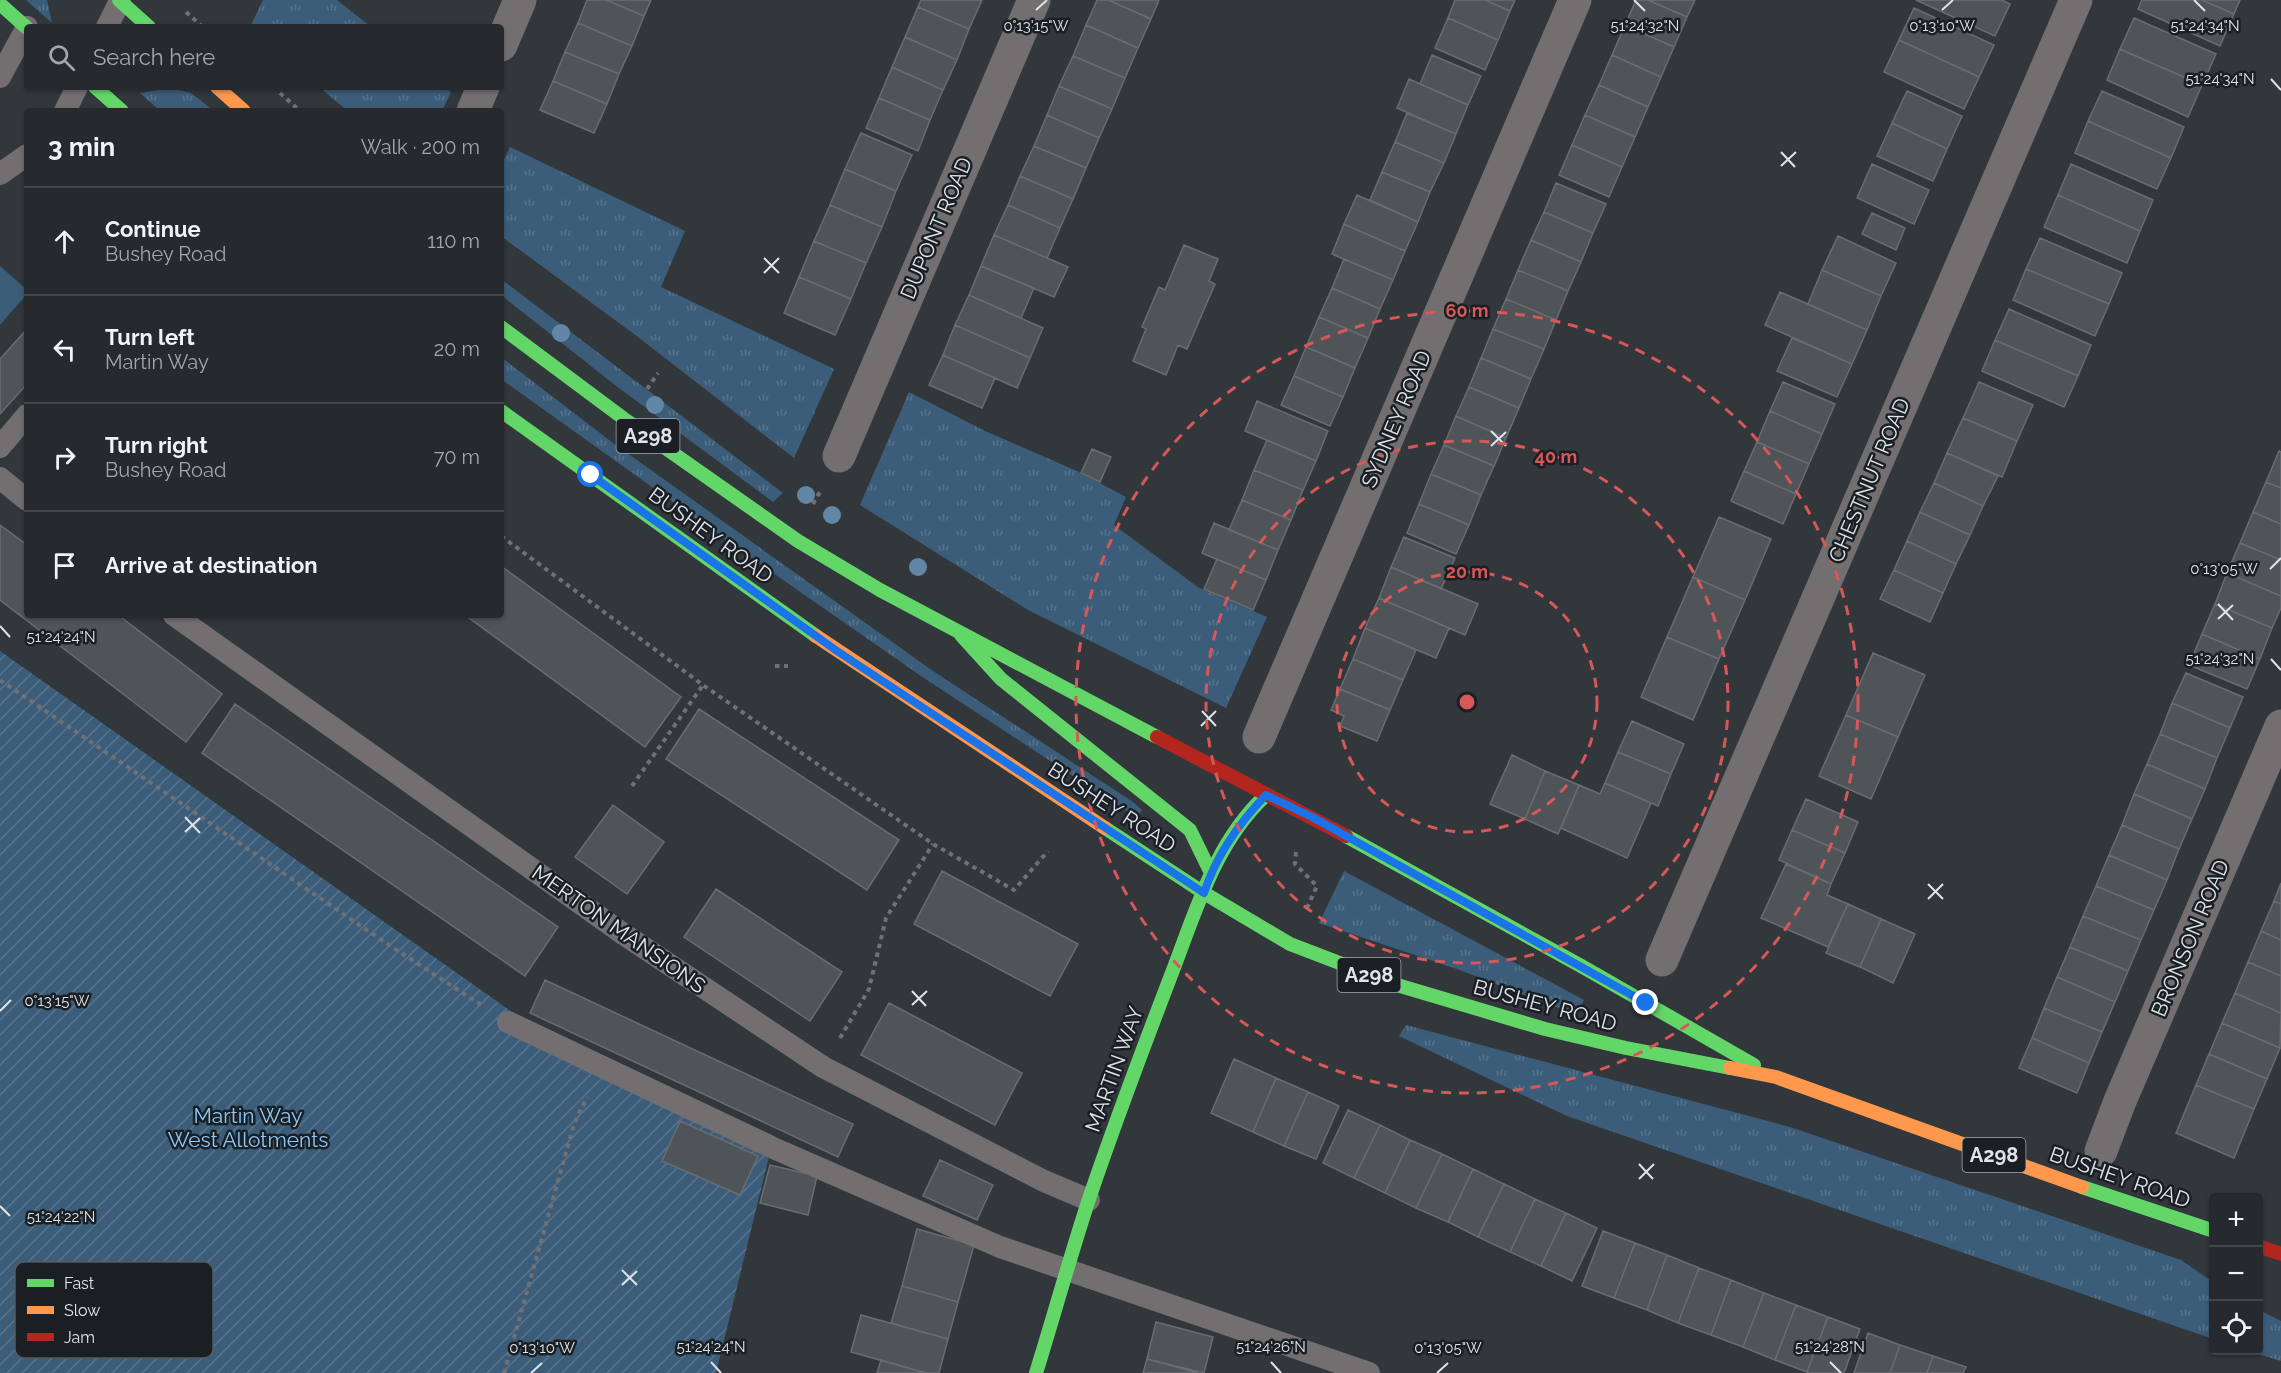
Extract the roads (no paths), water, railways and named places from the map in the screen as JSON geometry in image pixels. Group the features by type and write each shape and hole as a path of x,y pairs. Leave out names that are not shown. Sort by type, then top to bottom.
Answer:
{"main road":[{"path":"120,1 146,24"},
{"path":"0,4 24,24"},
{"path":"98,90 119,108"},
{"path":"220,90 241,108"},
{"name":"BUSHEY ROAD","path":"504,329 627,421 798,541 880,590 1266,795 1312,817 1776,1077"},
{"name":"BUSHEY ROAD","path":"504,413 837,651 1204,893 1290,944 1397,985 1568,1034 1626,1048 1776,1077 2087,1189 2209,1229"},
{"name":"BUSHEY ROAD","path":"958,632 1001,679 1191,830 1211,873"},
{"name":"MARTIN WAY","path":"1036,1373 1089,1200 1156,1014 1211,873 1229,840 1266,795"},
{"path":"2262,1247 2281,1254"}],"street":[{"path":"504,38 520,0"},
{"name":"DUPONT ROAD","path":"839,456 1034,0"},
{"name":"SYDNEY ROAD","path":"1259,738 1575,0"},
{"name":"CHESTNUT ROAD","path":"1662,960 2076,0"},
{"path":"474,108 482,90"},
{"name":"BRONSON ROAD","path":"2101,1151 2120,1101 2281,726"}],"lane":[{"path":"108,24 120,1"},
{"path":"0,77 24,33"},
{"path":"66,108 76,90"},
{"path":"0,174 24,157"},
{"path":"0,447 24,419"},
{"path":"0,478 24,498"},
{"name":"MERTON MANSIONS","path":"178,618 622,933 823,1067 1044,1181 1089,1200"},
{"path":"508,1022 771,1147 1000,1247 1369,1373"}],"park label":[{"name":"Martin Way West Allotments","path":"248,1127"}]}
